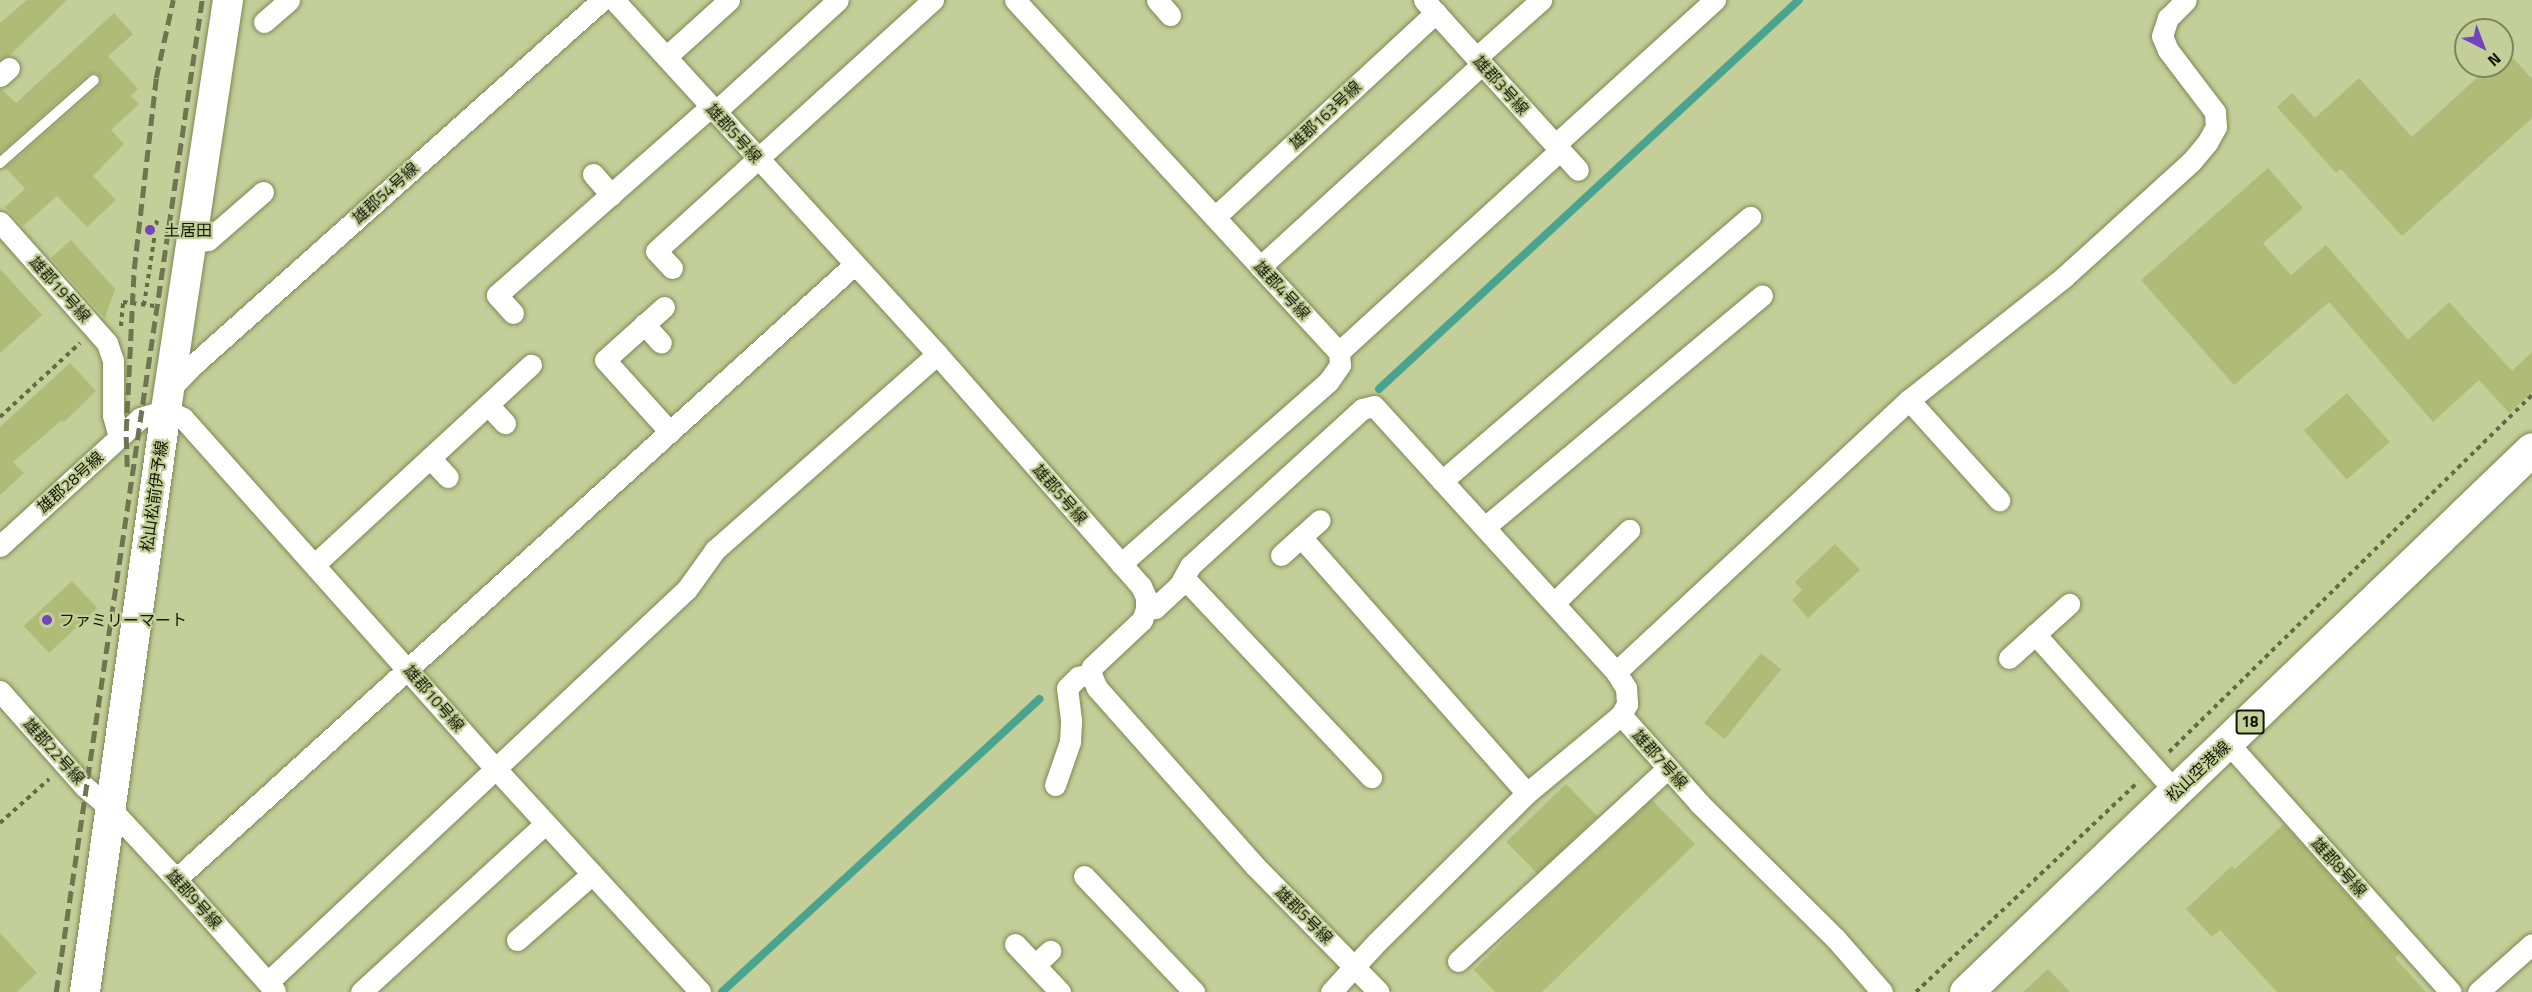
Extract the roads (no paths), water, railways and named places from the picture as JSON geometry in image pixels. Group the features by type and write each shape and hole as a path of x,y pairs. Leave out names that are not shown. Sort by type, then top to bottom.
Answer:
{"main road":[{"name":"松山松前伊予線","path":"85,992 159,406 182,310 228,0"},
{"name":"松山空港線","path":"1966,992 2532,449"}],"street":[{"name":"雄郡54号線","path":"159,406 225,336 602,0"},
{"name":"雄郡5号線","path":"614,0 937,354 1141,586 1146,597 1146,609"},
{"path":"666,57 729,0"},
{"path":"513,313 497,295 838,0"},
{"path":"672,268 656,251 759,161 933,0"},
{"name":"雄郡4号線","path":"1015,0 1339,352"},
{"path":"1260,267 1480,61 1541,0"},
{"path":"1121,564 1329,381 1340,365 1339,352 1715,0"},
{"path":"1617,672 1909,400 2064,277 2191,162 2207,143 2216,127 2215,112 2168,50 2162,36 2168,18 2177,4"},
{"name":"雄郡163号線","path":"1215,217 1430,6"},
{"name":"雄郡3号線","path":"1430,6 1578,170"},
{"path":"264,22 288,10"},
{"path":"593,174 611,195"},
{"path":"192,242 208,240 263,192"},
{"path":"1442,481 1750,217"},
{"name":"雄郡19号線","path":"0,222 107,343 113,360 113,415 119,437"},
{"path":"176,879 855,264"},
{"path":"664,307 605,360 670,432"},
{"path":"1485,527 1758,307"},
{"path":"644,324 661,343"},
{"path":"272,987 496,769 687,590 715,550 937,354"},
{"path":"315,564 531,365"},
{"path":"1909,400 1999,500"},
{"path":"488,405 505,423"},
{"name":"雄郡28号線","path":"0,546 119,437 159,406"},
{"name":"雄郡10号線","path":"159,406 183,417 545,824 700,992"},
{"name":"雄郡7号線","path":"1185,579 1190,566 1198,558 1362,409 1374,406 1617,672 1626,688 1627,704 1621,715 1699,803 1836,939 1882,992"},
{"path":"430,458 448,477"},
{"path":"1281,555 1320,520"},
{"path":"1554,603 1629,530"},
{"path":"1301,537 1527,793"},
{"path":"1055,785 1070,742 1071,720 1067,688 1078,677 1091,674 1097,661 1142,620 1146,609 1155,608 1185,579 1371,777"},
{"path":"2009,658 2069,604"},
{"path":"2035,634 2176,792"},
{"name":"雄郡5号線","path":"1091,674 1097,688 1256,867 1379,992"},
{"name":"雄郡22号線","path":"0,691 85,787 110,808"},
{"path":"1331,992 1527,793 1621,715"},
{"name":"雄郡8号線","path":"2228,743 2451,992"},
{"path":"1458,961 1668,768"},
{"name":"雄郡9号線","path":"110,808 272,987"},
{"path":"361,992 545,824"},
{"path":"517,940 591,874"},
{"path":"1084,876 1194,992"},
{"path":"1015,944 1042,958 1060,992"},
{"path":"2478,992 2532,944"}],"lane":[{"path":"0,163 94,80"}],"waterway":[{"path":"1379,389 1799,0"},
{"path":"722,992 1039,699"}],"railway":[{"path":"127,467 126,431 134,269 156,78 173,0"},
{"path":"56,992 202,0"}],"place":[{"name":"土居田","path":"150,230"},
{"name":"ファミリーマート","path":"47,620"}]}
